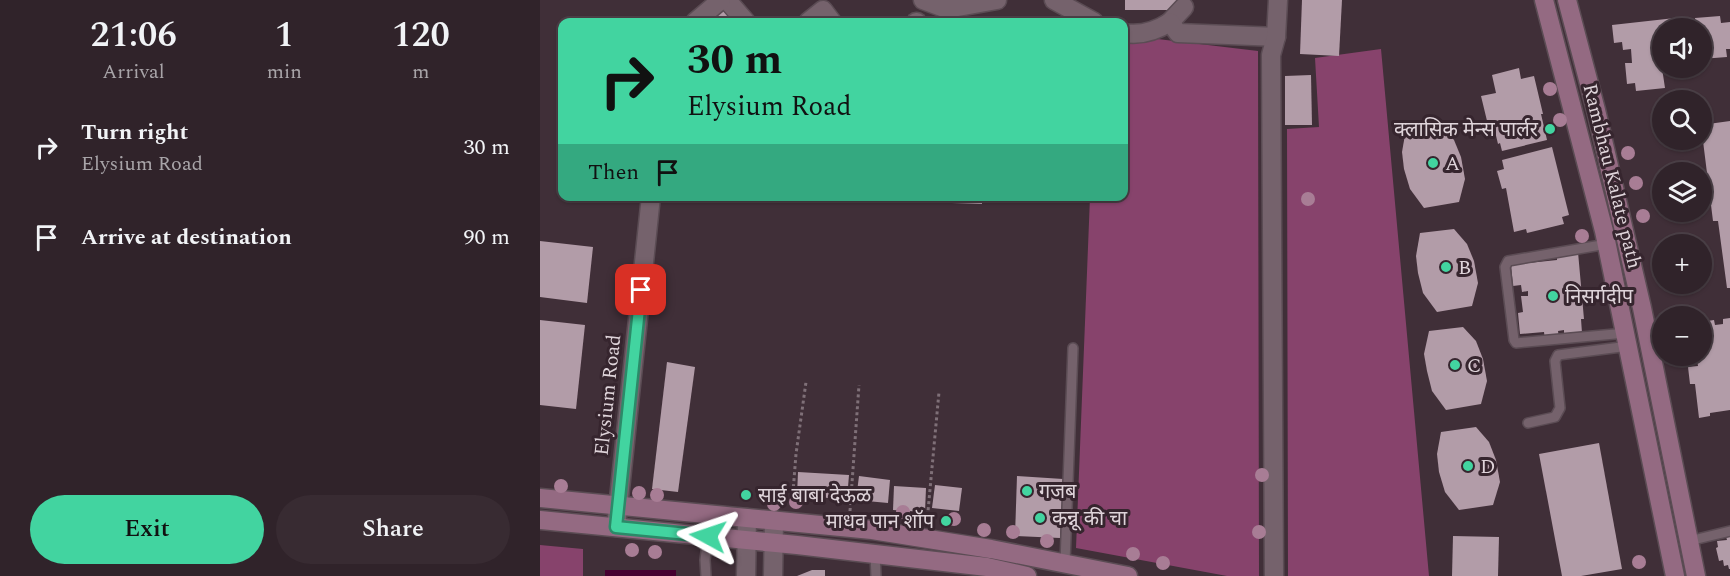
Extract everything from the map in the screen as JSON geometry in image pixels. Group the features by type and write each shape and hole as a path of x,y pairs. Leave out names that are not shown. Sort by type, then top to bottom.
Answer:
{"main road":[{"name":"Rambhau Kalate path","path":"1544,0 1606,238 1675,576"},
{"name":"Rambhau Kalate path","path":"1567,0 1596,110 1642,308 1696,576"},
{"path":"540,498 585,501 619,507 782,520 925,538 986,565 1028,576"},
{"path":"540,520 986,565 1065,563 1128,576"}],"street":[{"path":"700,18 721,0"},
{"path":"727,0 743,18"},
{"path":"923,0 947,9 997,0"},
{"path":"1054,0 1087,18"},
{"path":"1274,576 1271,55 1278,0"},
{"path":"1128,34 1155,32 1170,22 1184,7"},
{"path":"813,18 823,10 829,18"},
{"path":"1170,22 1178,33 1275,37"},
{"path":"1563,67 1582,62"},
{"name":"Elysium Road","path":"616,527 650,201"},
{"path":"1606,238 1623,227"},
{"path":"746,576 747,518"},
{"path":"773,576 773,544 782,520"}],"lane":[{"path":"1606,238 1508,261 1505,267 1514,340 1516,343 1627,339"},
{"path":"1528,423 1555,417 1560,408 1555,362 1558,355 1627,339"},
{"path":"1065,563 1073,348"},
{"path":"1689,541 1730,531"},
{"path":"706,576 708,536"},
{"path":"875,555 876,576"}],"path":[{"path":"782,520 796,454 806,382"},
{"path":"848,527 854,477 859,385"},
{"path":"925,538 939,392"}],"shaded area":[{"path":"1128,35 1258,51 1259,576 1227,576 1076,548 1090,201 1128,201"},
{"path":"1381,49 1429,576 1288,576 1287,129 1319,127 1315,58"},
{"path":"540,545 583,549 583,576 540,576"},
{"path":"605,570 676,570 676,576 605,576"}],"building":[{"path":"1125,0 1177,0 1177,10 1125,10"},
{"path":"1302,0 1342,0 1339,56 1300,54"},
{"path":"725,9 732,18 715,18"},
{"path":"1720,16 1721,23 1730,22 1730,49 1726,49 1727,57 1712,58 1712,18 1695,18"},
{"path":"1652,21 1652,78 1664,78 1665,88 1636,91 1635,83 1627,84 1625,63 1632,63 1631,49 1623,50 1622,42 1614,43 1612,25"},
{"path":"1519,68 1521,79 1534,76 1547,140 1502,151 1493,123 1488,125 1481,96 1496,93 1492,75"},
{"path":"1311,75 1312,125 1285,125 1285,76"},
{"path":"1730,121 1730,288 1727,288 1718,221 1713,221 1712,162 1706,162 1704,150 1712,150 1712,123"},
{"name":"A","path":"1441,125 1454,140 1461,157 1465,179 1459,202 1424,208 1410,189 1404,169 1402,152 1406,129"},
{"path":"1552,147 1569,215 1562,217 1564,224 1527,233 1526,229 1514,232 1506,188 1502,189 1497,171 1504,169 1502,160"},
{"path":"982,201 982,204 922,202"},
{"name":"B","path":"1454,229 1467,244 1474,261 1478,283 1472,306 1437,312 1423,293 1418,273 1416,256 1420,233"},
{"path":"540,241 593,247 587,303 540,297"},
{"name":"निसर्गदीप","path":"1578,252 1584,319 1581,319 1582,333 1564,335 1564,330 1558,331 1559,338 1545,340 1544,332 1520,334 1518,313 1523,312 1521,296 1528,296 1528,291 1522,292 1521,285 1513,286 1511,265 1557,260 1557,254"},
{"path":"1730,318 1730,410 1710,413 1710,416 1699,418 1695,384 1690,384 1688,367 1712,366 1712,320 1714,320 1715,325 1723,324 1723,319"},
{"path":"540,320 585,325 576,409 540,405"},
{"name":"C","path":"1463,327 1476,341 1483,359 1487,381 1481,404 1446,410 1432,391 1424,354 1429,331"},
{"path":"667,362 695,367 678,492 652,489"},
{"name":"D","path":"1476,427 1489,442 1496,460 1500,482 1493,505 1459,510 1445,492 1439,472 1437,454 1441,432"},
{"path":"1599,443 1622,569 1581,576 1562,576 1539,454"},
{"path":"798,472 849,475 847,499 797,496"},
{"path":"859,476 890,480 888,503 856,500"},
{"path":"1017,476 1063,479 1060,538 1015,536"},
{"path":"935,485 962,488 959,511 932,508"},
{"path":"894,486 926,488 925,512 893,510"},
{"path":"1730,532 1729,569 1728,565 1724,566 1723,560 1719,561 1716,548 1718,547 1717,541 1727,540 1725,533"},
{"path":"1453,536 1499,537 1498,576 1452,576"},
{"path":"812,570 825,570 825,576 797,576"}],"place":[{"name":"क्लासिक मेन्स पार्लर","path":"1550,129"},
{"name":"A","path":"1433,163"},
{"name":"B","path":"1446,267"},
{"name":"निसर्गदीप","path":"1553,296"},
{"name":"C","path":"1455,365"},
{"name":"D","path":"1468,466"},
{"name":"गजब","path":"1027,491"},
{"name":"साई बाबा देऊळ","path":"746,495"},
{"name":"कन्नू की चा","path":"1040,518"},
{"name":"माधव पान शॉप","path":"946,521"}],"route":[{"path":"641,290 616,527 708,536"}]}
